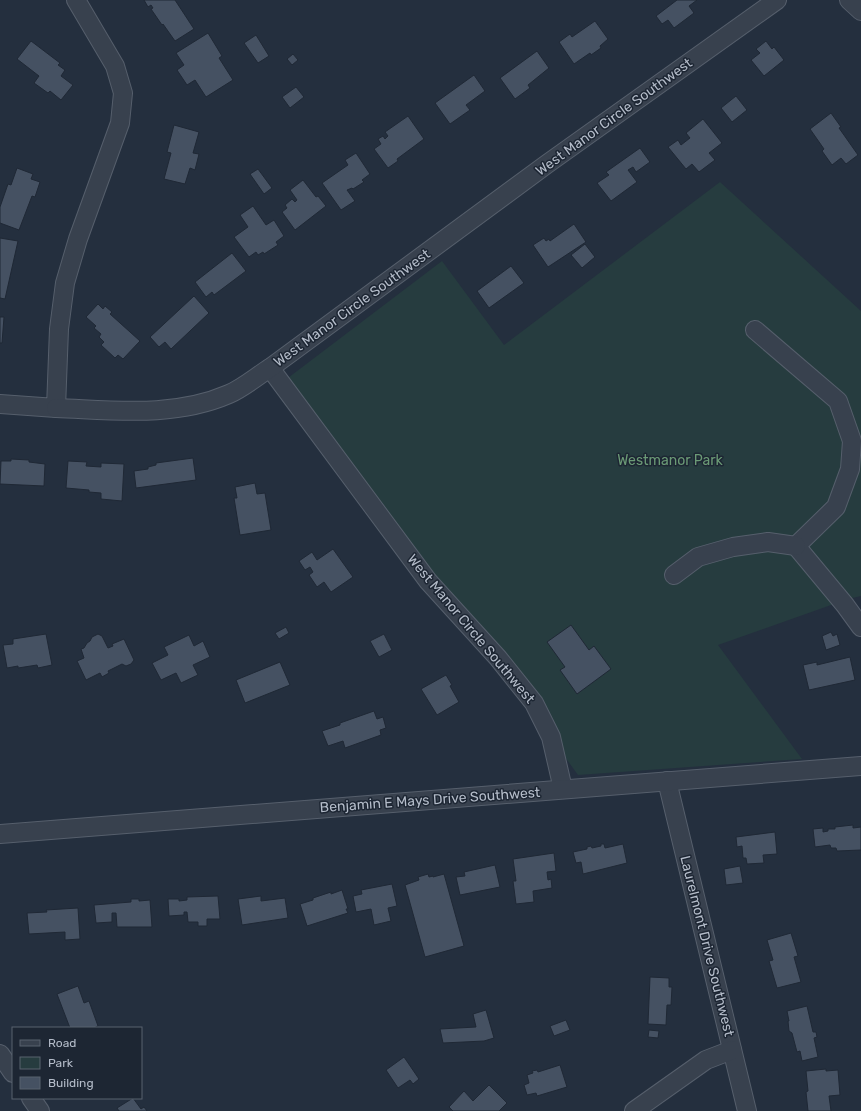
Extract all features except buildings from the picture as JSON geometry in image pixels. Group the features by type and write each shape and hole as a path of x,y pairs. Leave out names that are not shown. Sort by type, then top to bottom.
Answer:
{"street":[{"path":"56,408 59,328 66,283 78,240 120,123 123,93 115,66 76,0"},
{"name":"West Manor Circle Southwest","path":"563,789 551,736 534,703 498,658 428,581 270,368 547,164 777,0"},
{"path":"848,0 861,11"},
{"path":"755,330 838,401 852,441 850,469 836,507 796,546"},
{"path":"0,404 56,408 155,411 187,408 229,394 270,368"},
{"path":"674,575 698,557 733,547 768,542 796,546 845,605 861,627"},
{"name":"Benjamin E Mays Drive Southwest","path":"0,834 861,766"},
{"name":"Laurelmont Drive Southwest","path":"667,781 747,1111"},
{"path":"634,1111 706,1060 732,1050"},
{"path":"0,1054 12,1072"},
{"path":"32,1099 40,1111"}],"green space":[{"name":"Westmanor Park","path":"720,182 861,311 861,596 848,599 718,645 802,759 578,775 512,684 280,384 442,261 504,345"}]}
